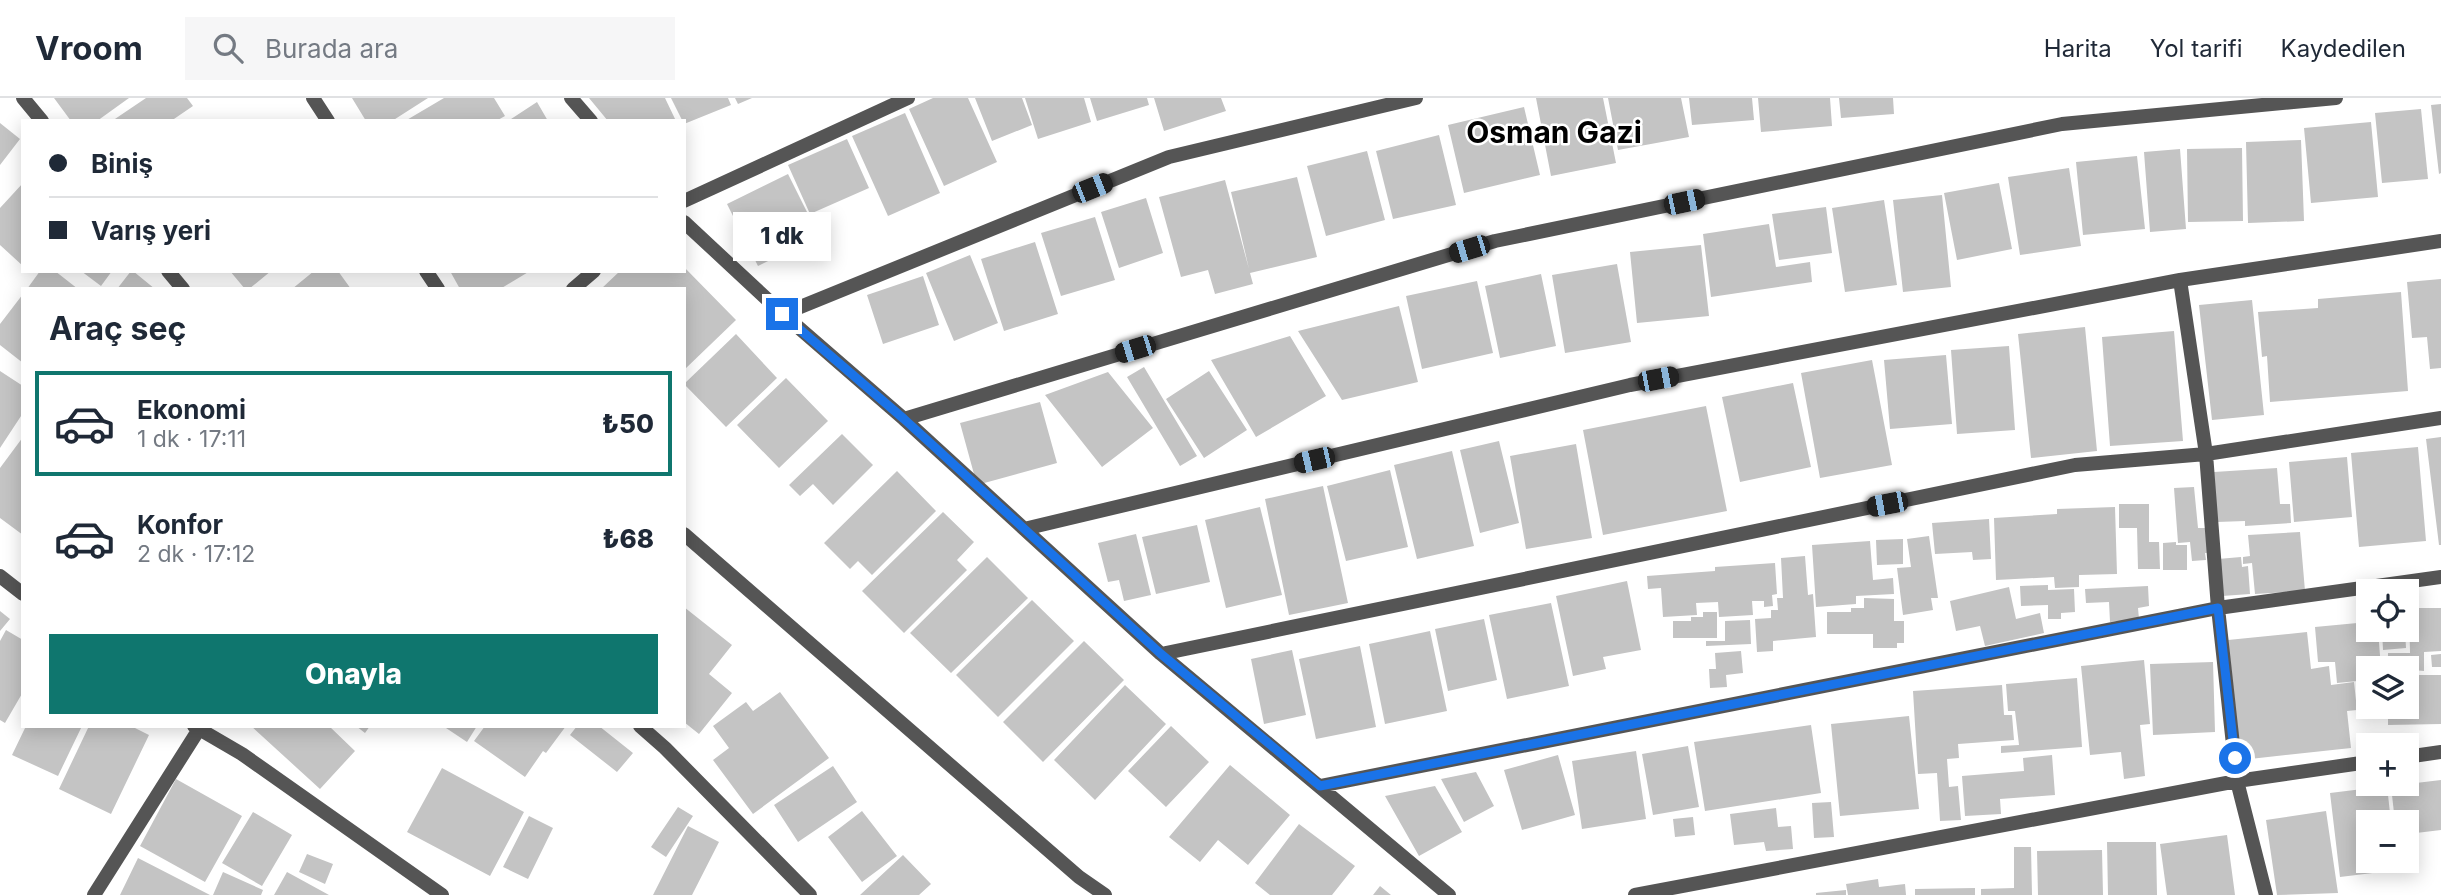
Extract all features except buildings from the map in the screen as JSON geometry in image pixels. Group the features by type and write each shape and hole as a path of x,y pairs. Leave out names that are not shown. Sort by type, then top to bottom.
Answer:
{"street":[{"path":"23,98 40,119"},
{"path":"313,98 327,119"},
{"path":"571,98 589,119"},
{"path":"686,200 908,98"},
{"path":"782,314 1169,157 1416,98"},
{"path":"904,419 1494,241 2062,124 2336,98"},
{"path":"686,224 782,314 904,419 1161,654 1449,895"},
{"path":"1024,529 1630,385 2180,280 2441,241"},
{"path":"170,273 181,287"},
{"path":"575,287 592,273"},
{"path":"2180,280 2206,454 2218,608 2237,781 2266,895"},
{"path":"1161,654 2075,465 2206,454 2441,418"},
{"path":"686,536 1079,877 1105,895"},
{"path":"0,576 21,592"},
{"path":"1320,786 2218,608 2441,577"},
{"path":"94,895 197,728"},
{"path":"200,728 242,754 442,895"},
{"path":"642,728 810,895"},
{"path":"2419,755 2441,752"},
{"path":"1634,895 2237,781 2356,764"}],"district":[{"name":"Osman Gazi","path":"1554,132"}],"route":[{"path":"782,314 904,419 1161,654 1320,786 2218,608 2235,758"}]}
